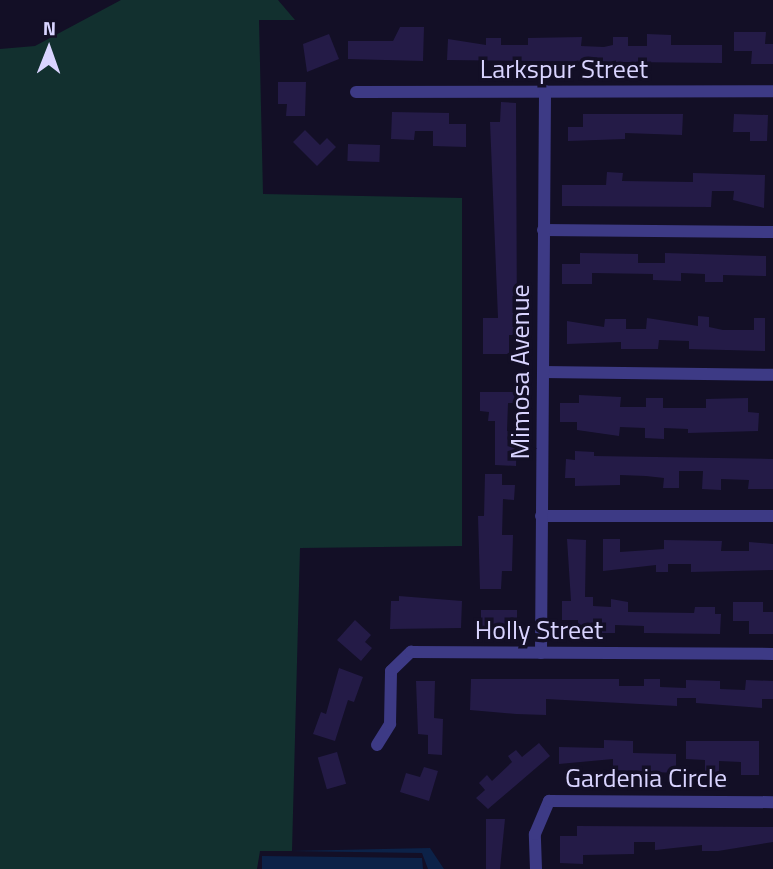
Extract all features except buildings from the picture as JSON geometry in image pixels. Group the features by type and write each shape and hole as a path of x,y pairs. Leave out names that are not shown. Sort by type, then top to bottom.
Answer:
{"street":[{"name":"Mimosa Avenue","path":"541,653 545,91"},
{"name":"Larkspur Street","path":"356,92 773,91"},
{"path":"543,230 773,232"},
{"path":"543,372 773,375"},
{"path":"541,516 773,516"},
{"name":"Holly Street","path":"377,745 390,724 391,671 411,652 773,654"},
{"name":"Gardenia Circle","path":"536,869 535,834 549,801 773,802"}],"green space":[{"path":"121,0 278,0 295,20 259,20 263,194 462,198 462,546 300,548 292,851 260,851 257,869 0,869 0,49 35,46"}],"water":[{"path":"430,848 444,869 428,869 422,853 289,851"},
{"path":"262,856 422,858 423,869 262,869"}]}
